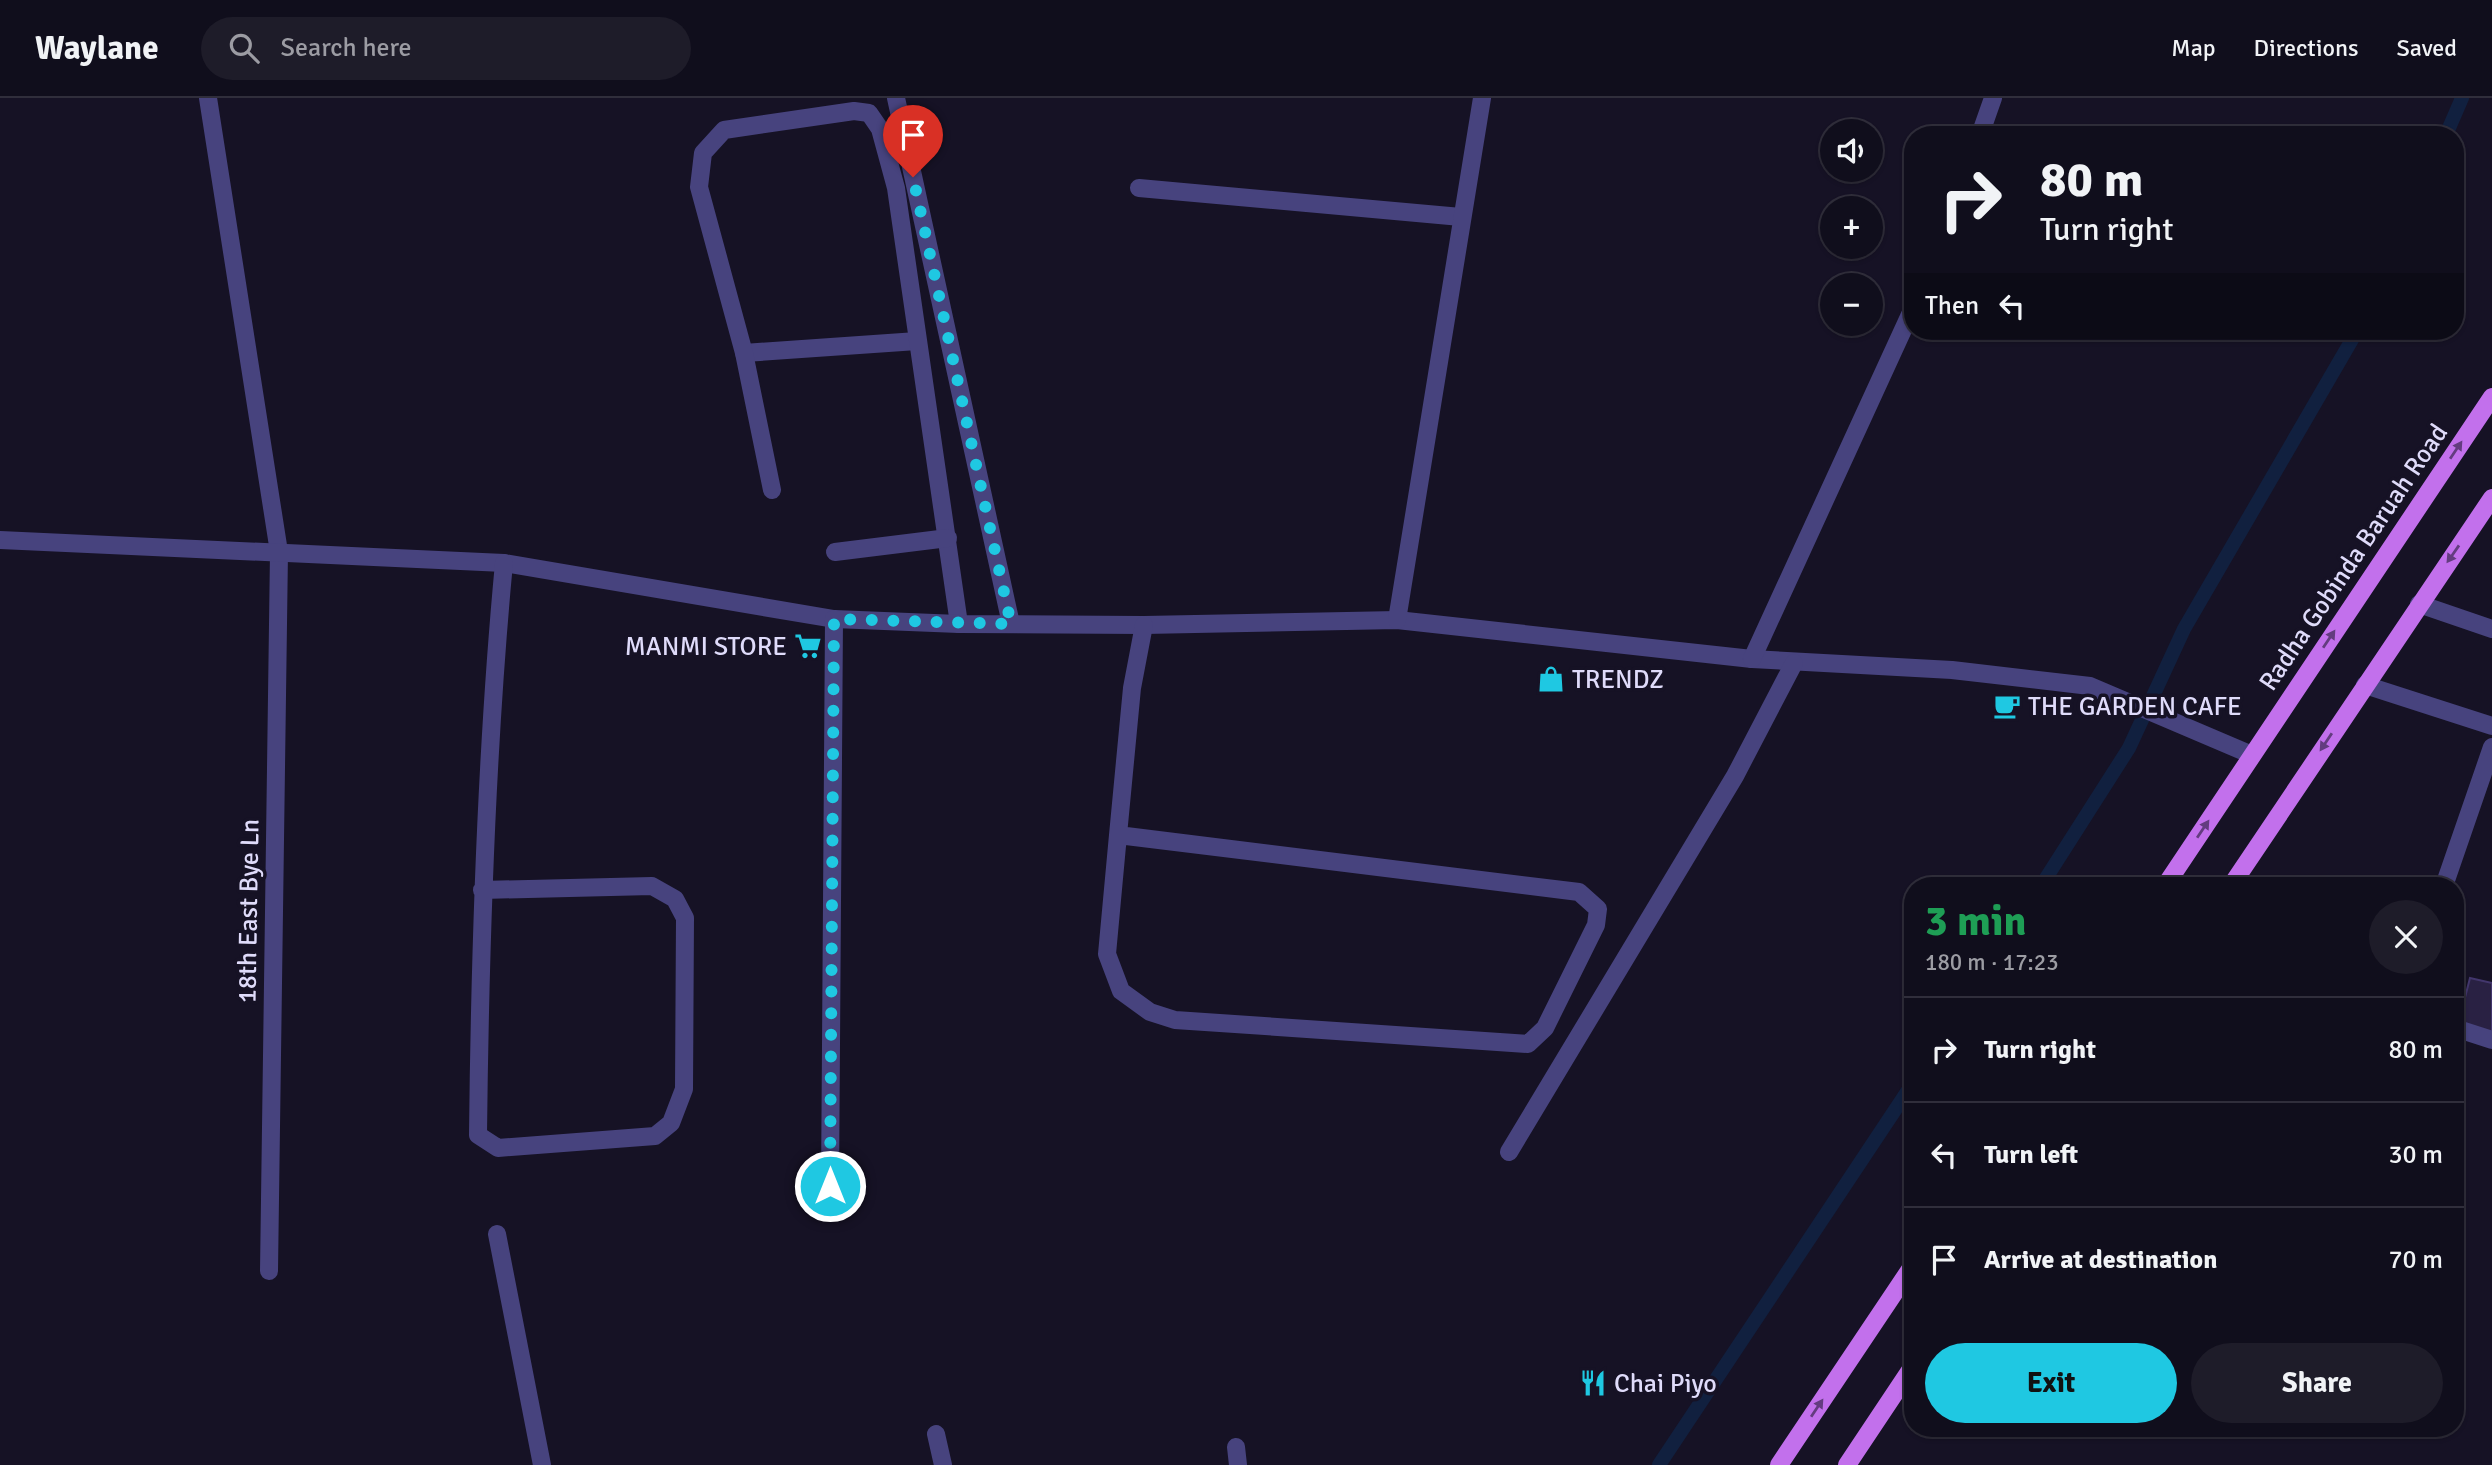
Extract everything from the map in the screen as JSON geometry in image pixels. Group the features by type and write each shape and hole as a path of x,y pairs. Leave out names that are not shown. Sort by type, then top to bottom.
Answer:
{"main road":[{"name":"Radha Gobinda Baruah Road","path":"2171,877 2492,397"},
{"path":"2237,877 2492,498"},
{"path":"1779,1465 1904,1278"},
{"path":"1847,1465 1904,1380"}],"street":[{"name":"18th East Bye Ln","path":"208,98 279,552 269,1271"},
{"path":"896,98 1011,624"},
{"path":"1396,620 1482,98"},
{"path":"1983,126 1993,98"},
{"path":"772,490 744,353 699,187 703,153 724,130 854,111 869,113 880,129 896,188 959,624"},
{"path":"1139,188 1461,217"},
{"path":"1752,659 1904,328"},
{"path":"744,353 918,341"},
{"path":"835,552 948,538"},
{"path":"0,540 505,563 834,619 959,624 1144,625 1396,620 1794,663 1952,670 2090,686 2252,755"},
{"path":"482,890 652,886 675,900 685,918 684,1088 671,1123 655,1136 498,1148 478,1135 482,890 494,673 505,563"},
{"path":"2419,604 2492,629"},
{"path":"830,1186 834,619"},
{"path":"1118,835 1579,892 1598,909 1596,925 1545,1028 1528,1044 1175,1020 1150,1012 1121,991 1107,954 1118,835 1132,688 1144,625"},
{"path":"1509,1152 1735,776 1794,663"},
{"path":"2365,685 2492,726"},
{"path":"2447,877 2492,747"},
{"path":"2464,1031 2492,1040"},
{"path":"497,1234 542,1465"},
{"path":"936,1434 943,1465"},
{"path":"1236,1447 1238,1465"}],"building":[{"path":"2470,978 2492,983 2492,1037 2464,1027 2464,1002"}],"waterway":[{"path":"2450,126 2462,98"},
{"path":"2047,877 2129,748 2184,629 2352,340"},
{"path":"1659,1465 1904,1097"}],"place":[{"name":"MANMI STORE","path":"808,646"},
{"name":"TRENDZ","path":"1551,679"},
{"name":"THE GARDEN CAFE","path":"2007,706"},
{"name":"Chai Piyo","path":"1593,1383"}],"route":[{"path":"830,1186 834,619 1011,624 913,177"}]}
